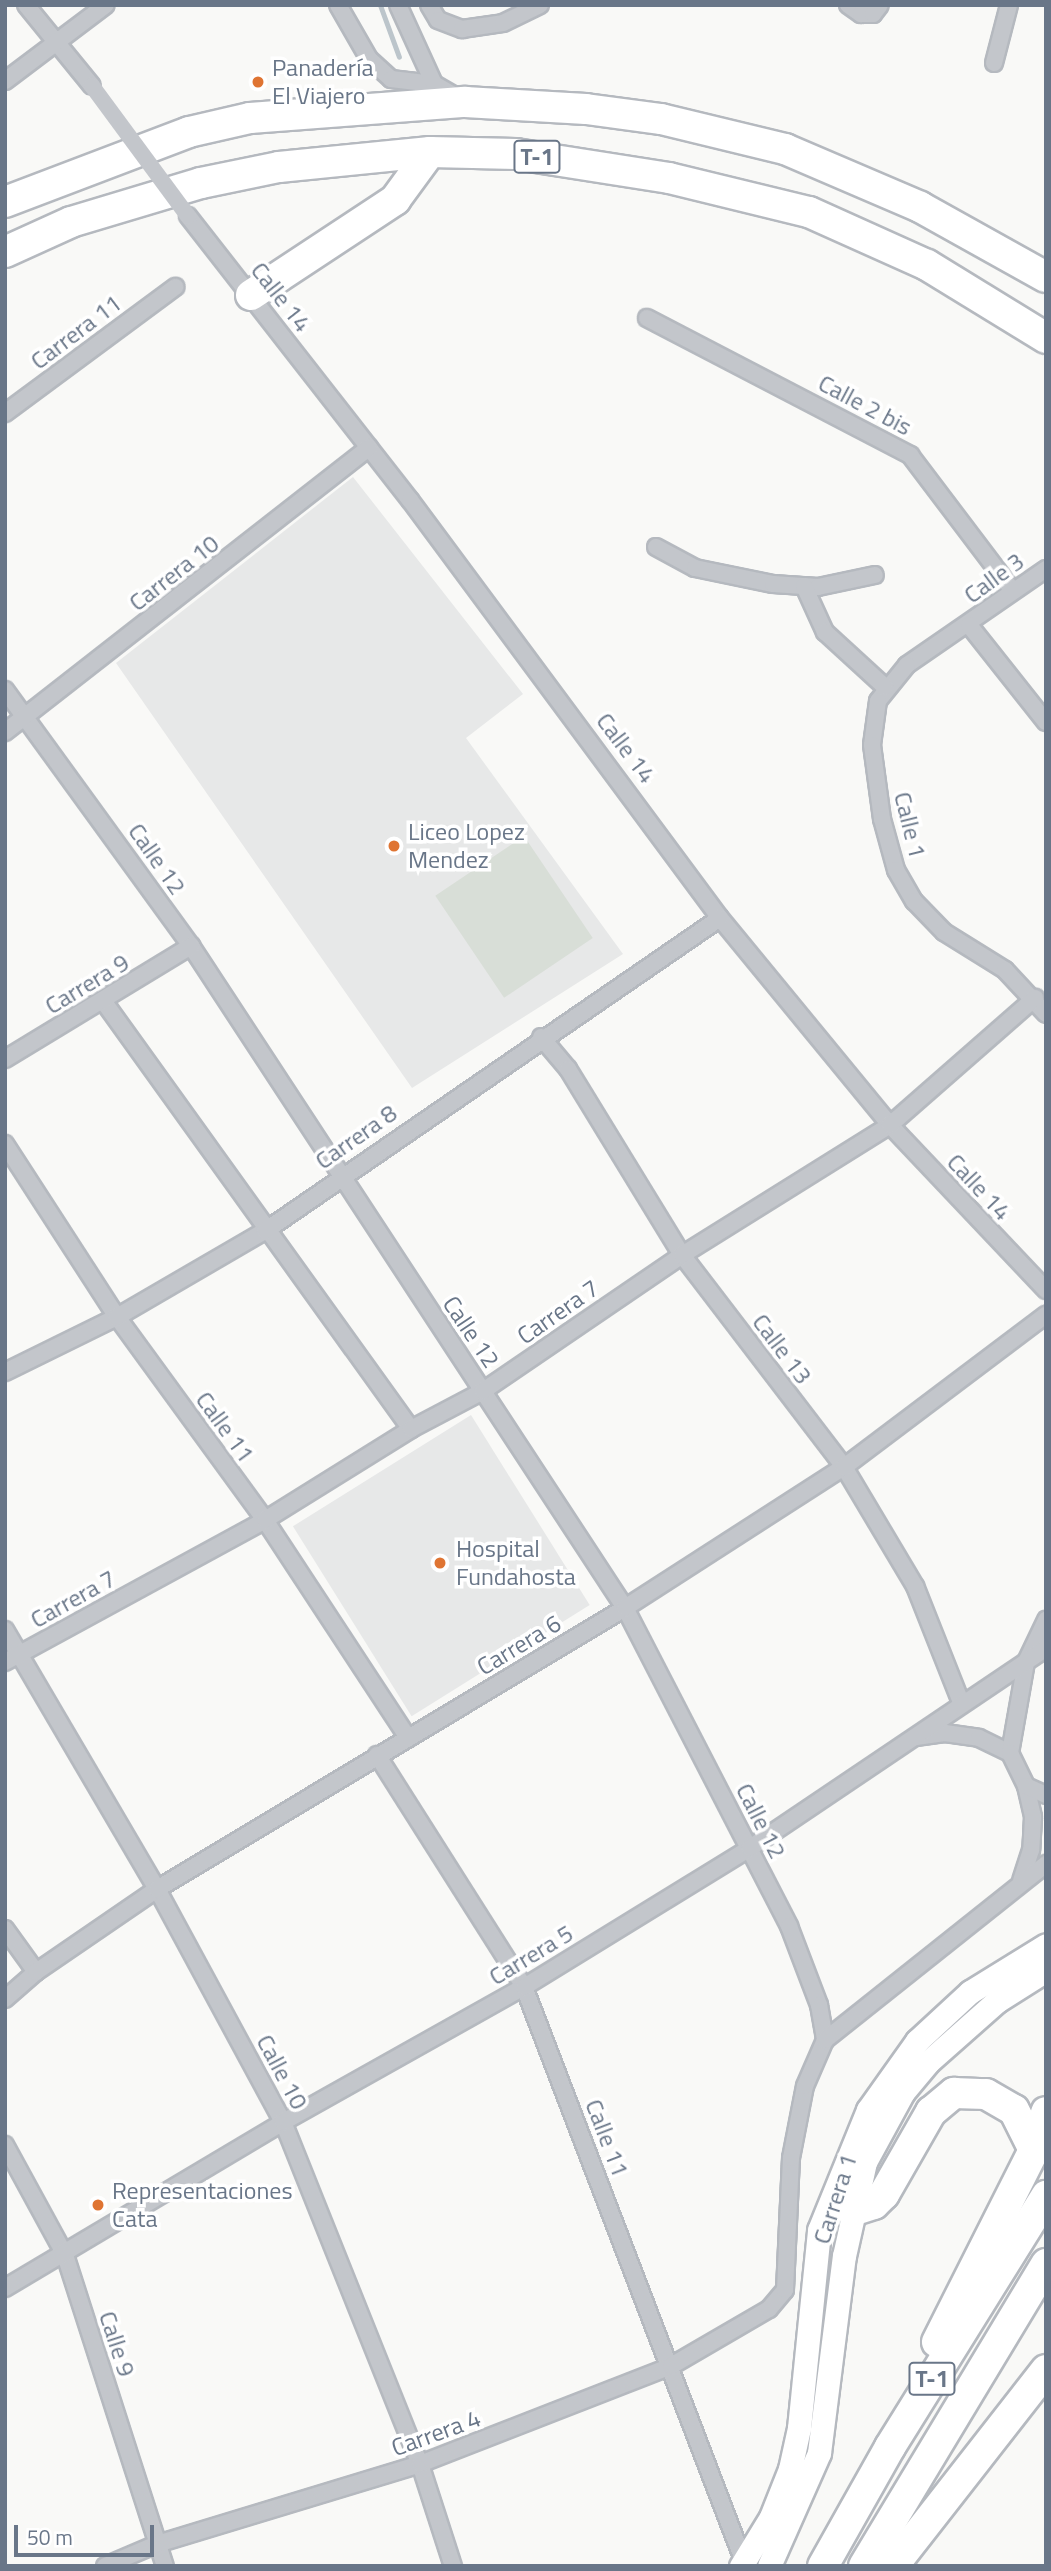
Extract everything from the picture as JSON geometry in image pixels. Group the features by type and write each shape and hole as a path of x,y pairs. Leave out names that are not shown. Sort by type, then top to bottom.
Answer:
{"highway":[{"name":"T-1","path":"5,202 189,132 250,118 465,102 662,119 785,149 920,207 1046,277"},
{"name":"T-1","path":"5,252 71,222 201,183 279,167 430,152 516,154 590,163 739,192 810,212 927,265 1046,338"},
{"path":"251,295 395,200 430,152"},
{"path":"852,2211 874,2204 884,2193 931,2112 954,2093 986,2094 1014,2110 1034,2150"},
{"path":"890,2447 956,2300 1034,2150 1046,2112"},
{"name":"T-1","path":"823,2566 890,2447 1046,2196"},
{"name":"T-1","path":"864,2566 1046,2264"},
{"path":"893,2566 1046,2370"}],"street":[{"name":"Calle 14","path":"26,5 92,86 188,216 369,448 634,797 720,918 890,1125 1046,1290"},
{"path":"5,81 106,5"},
{"path":"338,5 369,59 391,79 434,84 465,102"},
{"path":"398,5 434,84"},
{"path":"429,5 438,20 462,29 503,23 540,5"},
{"path":"848,5 861,14 873,14 880,5"},
{"path":"994,63 1009,5"},
{"name":"Carrera 11","path":"5,414 174,287"},
{"name":"Calle 2 bis","path":"647,318 910,455 1012,590"},
{"name":"Carrera 10","path":"5,732 28,717 369,448"},
{"path":"656,547 695,568 804,586 875,575"},
{"name":"Calle 3","path":"969,625 1012,590 1046,569"},
{"path":"804,586 825,632 885,687 929,648 969,625 1046,723"},
{"name":"Calle 1","path":"885,687 878,701 872,745 882,819 896,870 914,901 944,932 1006,970 1035,998 1046,1014"},
{"name":"Calle 12","path":"5,690 28,717 191,946 339,1176 625,1608 789,1926 819,2005 825,2040"},
{"name":"Carrera 8","path":"5,1372 117,1317 265,1231 339,1176 541,1037 720,918"},
{"name":"Carrera 9","path":"5,1059 104,1002 191,946"},
{"name":"Carrera 7","path":"12,1658 265,1520 411,1429 483,1391 681,1255 890,1125 1035,998"},
{"path":"104,1002 265,1231 411,1429"},
{"name":"Calle 13","path":"541,1037 568,1069 681,1255 844,1467 915,1586 961,1702"},
{"name":"Calle 11","path":"5,1144 117,1317 265,1520 408,1738"},
{"name":"Carrera 6","path":"5,1999 36,1972 157,1889 625,1608 844,1467 1046,1315"},
{"path":"1021,1880 1032,1828 1026,1786 1010,1753 1026,1662 1046,1620"},
{"name":"Calle 10","path":"5,1630 12,1658 135,1859 157,1889 283,2122 420,2465 453,2566"},
{"name":"Carrera 5","path":"5,2288 65,2255 283,2122 524,1987 750,1849 961,1702 1046,1648"},
{"path":"1026,1662 1046,1658"},
{"path":"910,1738 945,1732 979,1738 1010,1753"},
{"name":"Calle 11","path":"377,1755 524,1987 671,2367 743,2564"},
{"path":"1026,1786 1046,1795"},
{"path":"825,2040 1021,1880 1046,1864"},
{"path":"5,1930 36,1972"},
{"name":"Carrera 1","path":"743,2564 771,2517 790,2469 799,2428 819,2230 868,2110 917,2041 961,2000 1046,1945"},
{"name":"Carrera 1","path":"769,2566 819,2453 852,2211 865,2162 902,2092 927,2063 998,2001 1046,1970"},
{"name":"Carrera 4","path":"105,2566 157,2544 420,2465 671,2367 769,2309 785,2290 791,2158 804,2086 825,2040"},
{"name":"Calle 9","path":"5,2146 65,2255 165,2566"}],"shaded area":[{"name":"Liceo Lopez Mendez","path":"353,477 523,694 466,738 623,954 412,1088 116,663"},
{"path":"524,836 593,938 504,998 435,896"},
{"name":"Hospital Fundahosta","path":"471,1415 590,1605 412,1716 293,1526"}],"waterway":[{"path":"380,5 399,57"}],"place":[{"name":"Panadería El Viajero","path":"258,82"},
{"name":"Liceo Lopez Mendez","path":"394,846"},
{"name":"Hospital Fundahosta","path":"440,1563"},
{"name":"Representaciones Cata","path":"98,2205"}]}
